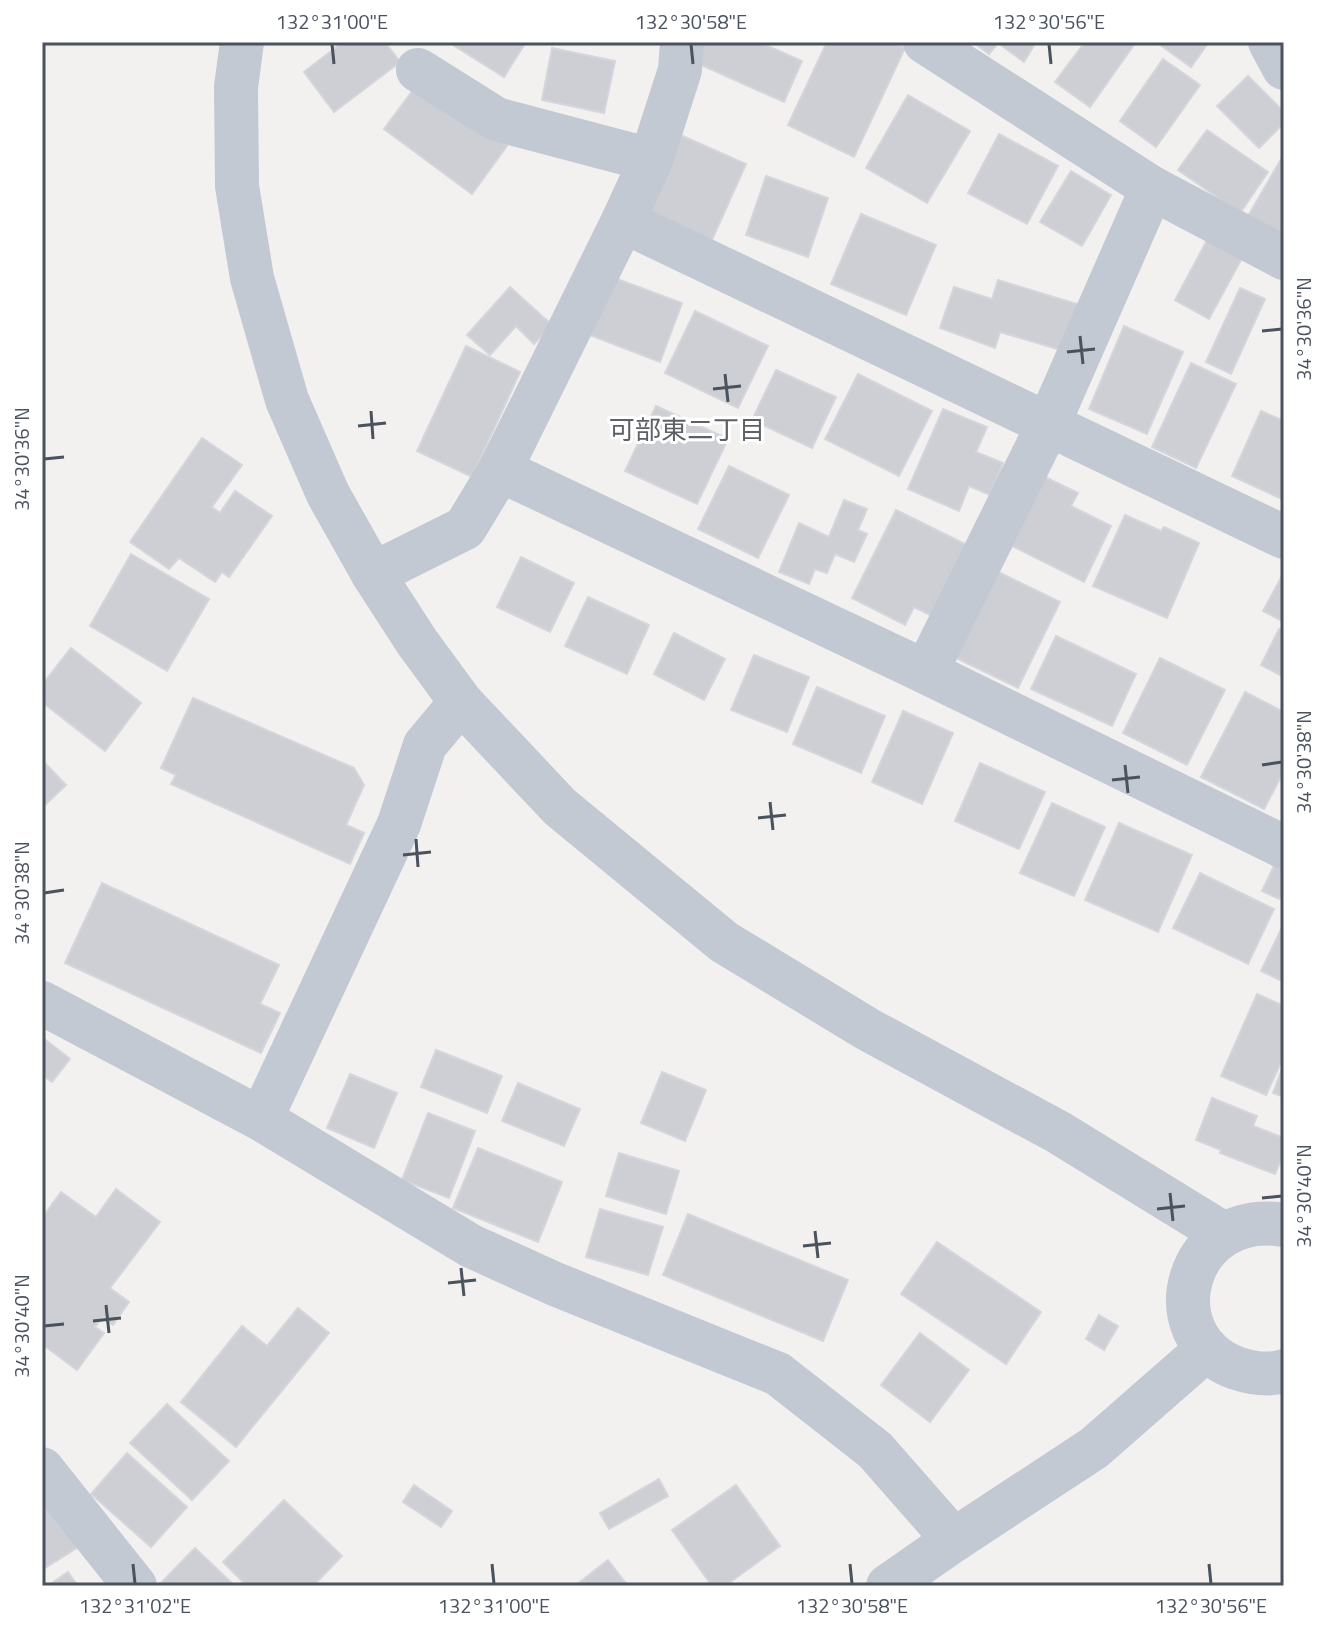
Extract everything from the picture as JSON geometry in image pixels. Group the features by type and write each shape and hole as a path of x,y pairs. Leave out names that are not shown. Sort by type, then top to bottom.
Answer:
{"street":[{"path":"242,42 236,87 237,186 252,278 287,400 328,494 373,574 461,702 560,807 724,942 869,1030 1058,1132 1224,1234"},
{"path":"373,574 465,528 500,470 651,160 680,70 682,42"},
{"path":"925,42 1152,188 1284,258"},
{"path":"1270,42 1284,68"},
{"path":"418,70 496,119 651,160"},
{"path":"926,672 1048,425 1152,188"},
{"path":"623,221 1284,537"},
{"path":"500,470 926,672 1284,847"},
{"path":"261,1119 399,824 425,745 461,702"},
{"path":"42,1003 261,1119 471,1246 555,1284 778,1374 875,1450 954,1540"},
{"path":"1284,1225 1268,1222 1245,1224 1224,1234 1207,1248 1195,1266 1189,1287 1188,1309 1195,1330 1207,1349 1227,1364 1251,1373 1284,1371"},
{"path":"888,1586 1094,1448 1207,1349"},
{"path":"42,1469 135,1586"}],"building":[{"path":"343,42 385,42 400,62 334,112 304,72"},
{"path":"451,42 526,42 504,77"},
{"path":"699,42 759,42 802,61 784,102 690,60"},
{"path":"827,42 893,42 905,48 854,157 788,125"},
{"path":"973,42 1036,42 1024,62 998,43 989,54"},
{"path":"1085,42 1136,42 1090,107 1055,82"},
{"path":"1156,42 1209,42 1191,67"},
{"path":"552,48 615,61 604,113 542,100"},
{"path":"1163,59 1200,85 1156,147 1120,121"},
{"path":"1248,76 1284,112 1284,123 1259,148 1217,106"},
{"path":"419,82 507,146 472,194 384,129"},
{"path":"908,95 970,131 927,203 866,168"},
{"path":"1207,130 1268,172 1240,213 1178,170"},
{"path":"678,134 746,164 712,240 644,210"},
{"path":"999,134 1058,166 1027,224 968,193"},
{"path":"1284,154 1284,236 1248,216"},
{"path":"1071,171 1111,195 1082,246 1040,222"},
{"path":"766,176 828,198 808,257 746,235"},
{"path":"861,214 936,245 906,315 831,284"},
{"path":"1212,231 1247,249 1209,319 1175,300"},
{"path":"609,276 682,303 660,362 587,334"},
{"path":"998,280 1080,305 1064,351 1000,332 995,348 940,328 954,287 992,299"},
{"path":"510,287 552,325 534,344 516,326 490,355 467,335"},
{"path":"1240,288 1265,299 1231,374 1206,362"},
{"path":"695,311 768,346 738,408 665,373"},
{"path":"1124,326 1183,352 1147,434 1089,409"},
{"path":"466,346 520,372 472,477 417,451"},
{"path":"1191,363 1236,384 1196,468 1152,447"},
{"path":"776,370 836,397 812,448 752,420"},
{"path":"858,374 932,411 899,476 825,439"},
{"path":"656,406 728,439 697,504 625,471"},
{"path":"943,409 987,427 976,452 1003,463 990,495 969,486 959,511 908,489"},
{"path":"1261,411 1284,421 1284,500 1232,476"},
{"path":"202,438 242,465 212,507 220,513 235,491 272,516 229,577 222,572 215,582 179,558 169,569 130,542"},
{"path":"729,466 789,495 758,558 698,529"},
{"path":"1045,477 1078,493 1071,506 1111,526 1084,582 1012,546"},
{"path":"844,500 867,509 858,530 867,534 854,562 835,554 827,573 815,569 809,584 779,572 799,523 829,537"},
{"path":"896,510 967,545 932,616 914,607 905,625 852,598"},
{"path":"1125,515 1161,531 1164,527 1199,543 1167,618 1093,586"},
{"path":"131,554 209,599 167,671 90,626"},
{"path":"521,557 574,583 550,632 497,607"},
{"path":"994,570 1060,602 1018,688 952,656"},
{"path":"1284,572 1284,622 1263,611"},
{"path":"588,597 649,625 627,674 565,646"},
{"path":"1279,629 1284,631 1284,677 1261,665"},
{"path":"674,633 725,659 704,700 654,674"},
{"path":"1056,636 1136,674 1112,726 1031,689"},
{"path":"71,648 141,703 105,751 42,702 42,685"},
{"path":"754,655 809,677 787,732 731,710"},
{"path":"1160,658 1225,690 1187,765 1123,733"},
{"path":"817,687 885,716 861,773 793,744"},
{"path":"1245,692 1284,712 1284,771 1264,809 1201,777"},
{"path":"193,698 354,768 364,785 346,825 364,833 350,864 171,784 176,775 161,768"},
{"path":"903,711 953,733 922,804 872,782"},
{"path":"42,760 66,785 42,808"},
{"path":"980,763 1045,792 1019,849 955,821"},
{"path":"1052,803 1105,827 1074,896 1020,873"},
{"path":"1119,823 1192,855 1158,932 1085,900"},
{"path":"1278,857 1284,860 1284,889 1279,899 1262,891"},
{"path":"1200,873 1274,909 1248,964 1173,928"},
{"path":"102,883 279,965 260,1004 280,1013 261,1053 65,963"},
{"path":"1284,923 1284,982 1261,971"},
{"path":"1257,994 1284,1006 1284,1056 1266,1095 1221,1076"},
{"path":"42,1037 70,1059 52,1082 42,1075"},
{"path":"436,1050 502,1076 487,1113 421,1087"},
{"path":"1284,1064 1284,1097 1273,1093"},
{"path":"662,1072 706,1090 685,1141 641,1123"},
{"path":"350,1074 397,1093 374,1148 327,1128"},
{"path":"518,1083 580,1109 564,1146 502,1121"},
{"path":"1212,1098 1257,1116 1253,1126 1284,1138 1284,1153 1275,1174 1220,1153 1221,1150 1196,1140"},
{"path":"428,1113 475,1131 449,1198 402,1180"},
{"path":"478,1148 562,1182 538,1242 453,1208"},
{"path":"619,1153 679,1171 666,1214 606,1196"},
{"path":"116,1189 160,1222 110,1288 129,1302 113,1325 103,1317 95,1327 104,1333 77,1370 42,1344 42,1218 61,1192 96,1217"},
{"path":"600,1209 663,1227 648,1275 586,1257"},
{"path":"688,1214 848,1280 823,1341 663,1275"},
{"path":"937,1242 1041,1312 1006,1364 901,1294"},
{"path":"298,1308 329,1333 236,1447 181,1402 242,1326 267,1346"},
{"path":"1099,1315 1118,1326 1104,1350 1086,1339"},
{"path":"920,1333 969,1370 930,1422 881,1385"},
{"path":"167,1404 229,1461 192,1500 130,1443"},
{"path":"127,1453 187,1507 151,1547 91,1494"},
{"path":"659,1479 668,1496 609,1529 600,1513"},
{"path":"414,1485 452,1511 441,1527 403,1502"},
{"path":"736,1485 780,1546 725,1586 712,1586 672,1530"},
{"path":"42,1486 80,1546 42,1570"},
{"path":"284,1500 342,1556 313,1586 247,1586 223,1562"},
{"path":"195,1548 235,1586 158,1586"},
{"path":"608,1560 628,1586 575,1586"},
{"path":"68,1572 78,1586 48,1586"}],"district":[{"name":"可部東二丁目","path":"687,429"}]}
